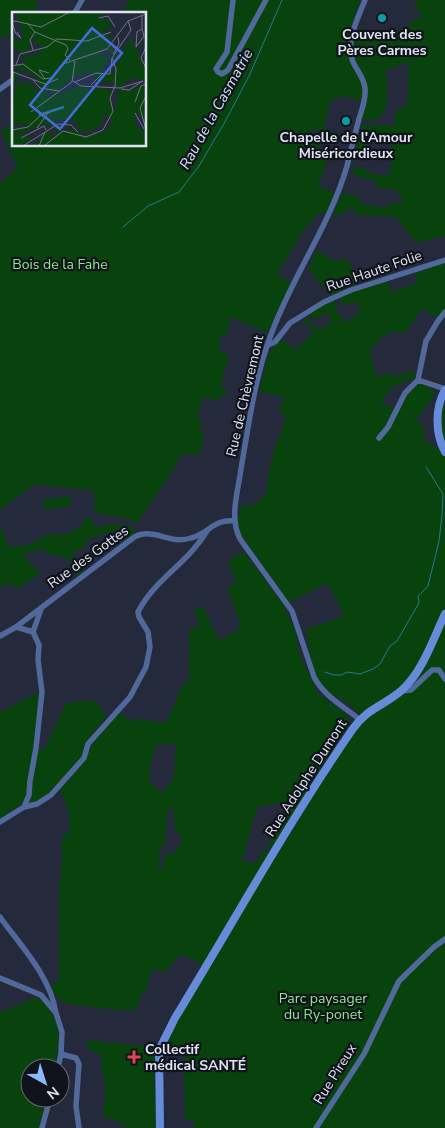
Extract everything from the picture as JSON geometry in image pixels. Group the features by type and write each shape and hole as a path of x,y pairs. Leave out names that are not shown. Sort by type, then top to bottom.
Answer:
{"main road":[{"path":"445,390 438,408 438,429 445,452"},
{"name":"Rue Adolphe Dumont","path":"160,1128 159,1050 175,1018 310,791 360,719 409,683 417,671 445,614"}],"street":[{"path":"75,12 82,0"},
{"path":"233,0 228,52 216,68 222,74 228,70 266,0"},
{"name":"Rue de Chèvremont","path":"360,719 324,692 319,686 314,677 292,611 240,539 234,521 235,503 249,425 268,345 286,300 328,216 346,168 366,90 352,59 350,49 351,39 365,0"},
{"path":"0,89 12,80"},
{"name":"Rue Haute Folie","path":"268,345 275,342 290,323 324,302 351,290 445,260"},
{"path":"379,438 388,427 405,393 418,380 426,341 445,312"},
{"path":"418,380 445,390"},
{"name":"Rue des Gottes","path":"0,636 16,627 133,538 144,533 176,540 192,538 220,521 234,521"},
{"path":"0,822 24,806 37,804 51,795 84,758 88,744 130,697 146,667 150,647 148,632 138,612 154,588 190,555 206,531"},
{"name":"Rue des Gottes","path":"33,632 35,621 42,606"},
{"path":"16,627 33,632 39,645 38,660 42,692 29,795 24,806"},
{"path":"400,691 411,690 432,670 439,670 445,679"},
{"path":"0,917 29,954 54,998 62,1032 60,1058"},
{"name":"Rue Pireux","path":"316,1128 364,1054 399,982 434,947 445,939"},
{"path":"0,978 41,995 56,1013"},
{"path":"41,995 49,989"},
{"path":"61,1054 76,1058 78,1064 76,1106 79,1128"},
{"path":"42,1128 47,1108"}],"green space":[{"path":"0,0 37,0 36,12 12,12 12,33 0,38"},
{"name":"Bois de la Fahe","path":"129,0 360,0 350,28 358,39 361,28 388,39 418,18 422,12 414,8 417,0 445,0 445,236 416,243 396,217 358,215 352,208 333,217 342,193 358,196 363,204 385,208 391,203 401,204 402,199 396,189 376,187 378,182 351,173 356,165 373,174 390,175 392,141 373,140 351,163 362,125 395,125 395,112 407,105 409,62 386,70 386,106 383,114 377,119 358,118 362,101 346,96 333,99 324,126 328,131 340,133 341,135 322,133 312,127 312,140 321,148 331,152 318,186 334,193 326,215 319,212 302,233 277,274 291,283 267,333 231,317 227,335 220,335 219,351 229,355 221,386 226,389 225,396 221,395 218,401 203,397 197,418 202,420 200,431 204,433 200,455 182,454 137,523 122,517 95,513 94,489 85,490 35,484 0,510 0,183 18,168 1,130 12,123 12,146 146,146 146,12 123,12"},
{"path":"317,251 337,262 347,258 359,283 331,296 308,269"},
{"name":"Parc paysager du Ry-ponet","path":"445,263 445,310 437,317 422,309 405,333 393,331 379,340 370,351 376,377 391,372 394,377 414,370 415,378 392,387 381,402 394,409 406,391 420,382 436,392 416,421 424,427 424,440 440,450 444,442 441,420 445,400 445,1128 194,1128 194,1121 185,1120 184,1048 165,1047 193,989 362,719 355,709 326,689 317,677 312,661 306,629 344,616 328,583 289,602 242,536 237,522 242,505 253,506 266,494 271,460 286,416 279,413 284,397 259,392 268,354 280,338 295,350 314,332 303,320 306,317 319,330 331,323 328,312 314,320 308,311 333,298 338,306 335,309 346,323 361,311 356,302 344,305 337,296 387,280 391,292 416,283 417,278 413,274"},
{"path":"70,496 71,506 45,510 43,500"},
{"path":"90,517 96,527 111,524 132,526 135,533 127,539 121,529 85,540 87,544 71,556 84,571 79,575 67,558 49,554 42,549 24,553 25,557 40,574 17,588 7,584 0,587 0,523 8,546 23,546 47,535 68,533 82,526 84,518"},
{"path":"244,552 283,604 295,630 299,653 318,693 348,716 350,723 312,782 272,851 268,845 291,801 257,807 242,861 256,863 265,849 269,854 203,965 181,954 165,972 152,969 145,994 141,993 139,1004 132,1011 68,1004 61,1001 50,987 59,980 59,890 62,838 70,829 69,811 59,788 36,803 29,803 37,752 45,748 66,703 95,700 107,716 92,734 84,750 89,752 102,730 120,713 133,722 142,718 160,723 167,721 181,688 191,678 189,673 189,630 199,625 195,610 203,606 217,638 221,640 238,630 240,623 227,588 236,584 228,560","holes":["157,744 176,744 174,778 162,793 149,781 152,757","173,808 175,830 183,838 175,854 166,853 163,866 158,870 161,845 165,845 168,809"]},
{"path":"39,692 29,790 24,802 0,819 0,712"},
{"path":"38,997 56,1021 59,1037 56,1058 20,1058 20,1108 44,1108 39,1128 0,1128 0,1012"},
{"path":"86,1040 157,1047 154,1070 156,1128 128,1128 117,1121 103,1117 106,1086 102,1072 102,1057 87,1046"}],"waterway":[{"name":"Rau de la Casmatrie","path":"123,227 148,206 179,192 199,166 250,74 282,0"},
{"path":"325,672 334,675 341,675 347,672 360,674 380,664 390,646 397,641 419,603 418,596 428,586 439,541 443,494 426,467"}],"place":[{"name":"Couvent des Pères Carmes","path":"382,18"},
{"name":"Chapelle de l'Amour Miséricordieux","path":"346,121"},
{"name":"Collectif médical SANTÉ","path":"134,1057"}]}
